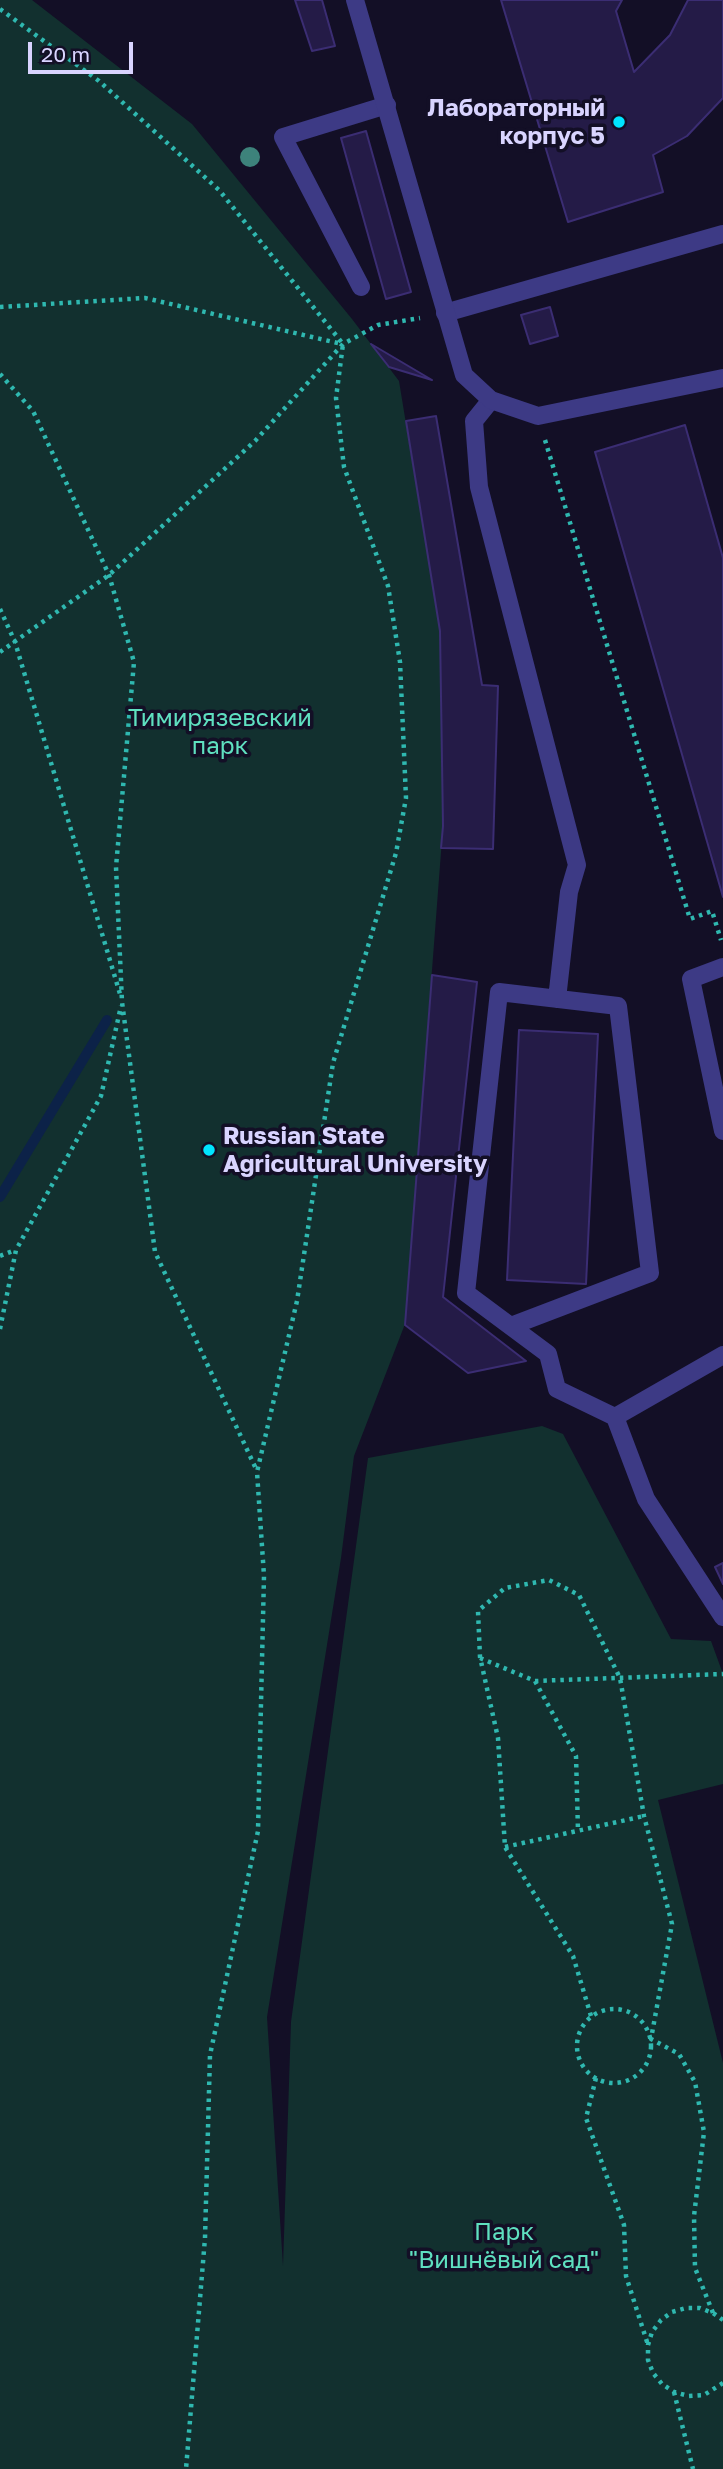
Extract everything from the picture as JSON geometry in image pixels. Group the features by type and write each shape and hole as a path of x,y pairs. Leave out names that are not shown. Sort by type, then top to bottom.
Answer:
{"street":[{"path":"355,0 464,375 491,400 538,416 723,378"},
{"path":"361,288 283,137 387,105"},
{"path":"445,313 723,234"},
{"path":"491,400 474,421 479,487 577,865 569,892 557,999"},
{"path":"723,967 691,979 723,1131"},
{"path":"511,1326 650,1273 618,1006 499,992 466,1293 548,1354 557,1390 615,1417 646,1499 723,1617"},
{"path":"615,1417 723,1355"}],"path":[{"path":"0,9 99,81 219,190 343,344 336,398 344,467 388,586 400,662 406,798 396,853 333,1063 297,1301 257,1472 264,1576 258,1831 209,2055 205,2238 186,2469"},
{"path":"0,307 145,298 343,344"},
{"path":"0,652 109,575 255,441 343,344 377,325 445,313"},
{"path":"0,374 33,411 109,575 134,662 116,867 122,1002 155,1252 257,1472"},
{"path":"538,416 690,919 712,911 723,946"},
{"path":"0,609 15,642 122,1002 101,1096 16,1250 0,1329"},
{"path":"0,1256 16,1250"},
{"path":"591,2017 573,1956 505,1847 498,1738 480,1657 478,1611 505,1588 549,1580 579,1595 620,1678 644,1816 672,1924 651,2039 651,2052 647,2064 640,2073 630,2079 607,2082 596,2078 580,2061 577,2050 583,2026 591,2017 603,2011 627,2011 647,2027 651,2039 678,2054 695,2082 704,2132 694,2216 695,2268 713,2313"},
{"path":"480,1657 535,1681 723,1674"},
{"path":"535,1681 576,1756 578,1831"},
{"path":"505,1847 644,1816"},
{"path":"596,2078 586,2118 624,2225 626,2276 648,2345 653,2373 662,2384 674,2392 689,2396 704,2395 718,2389 723,2383"},
{"path":"648,2345 656,2326 672,2312 693,2308 713,2313 723,2320"},
{"path":"674,2392 693,2469"}],"green space":[{"name":"Тимирязевский парк","path":"0,0 32,0 192,124 352,319 399,381 440,631 443,826 405,1324 354,1456 341,1558 267,2017 283,2266 291,2022 368,1458 542,1426 563,1434 671,1639 711,1641 723,1674 723,1784 658,1800 723,2063 723,2469 0,2469"}],"building":[{"path":"295,0 322,0 335,46 312,51"},
{"name":"Лабораторный корпус 5","path":"501,0 622,0 616,11 634,72 670,35 688,0 723,0 723,98 687,136 653,155 663,192 568,222"},
{"path":"366,131 411,292 386,299 341,138"},
{"path":"550,307 558,336 530,344 521,315"},
{"path":"371,344 432,380 389,367"},
{"path":"436,416 482,685 498,686 493,849 441,848 443,826 440,631 406,421"},
{"path":"685,425 723,558 723,897 595,452"},
{"path":"432,975 477,982 443,1297 526,1361 468,1373 405,1325"},
{"path":"519,1030 598,1034 586,1284 507,1280"},
{"path":"723,1563 723,1584 715,1567"}],"waterway":[{"path":"0,1197 107,1020"}],"place":[{"name":"Лабораторный корпус 5","path":"619,122"},
{"name":"Russian State Agricultural University","path":"209,1150"}],"park label":[{"name":"Парк \"Вишнёвый сад\"","path":"504,2246"}]}
